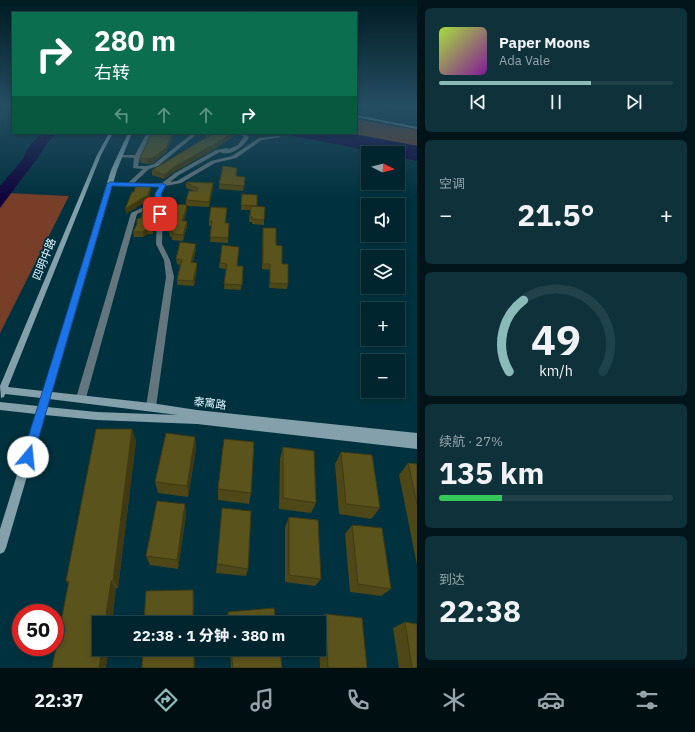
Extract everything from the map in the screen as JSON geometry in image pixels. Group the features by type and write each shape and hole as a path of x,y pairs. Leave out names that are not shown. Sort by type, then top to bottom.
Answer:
{"main road":[{"name":"四明中路","path":"1,392 98,155 109,137"},
{"path":"0,548 110,184 119,156 128,137"},
{"name":"泰寓路","path":"1,392 81,398 197,414 417,437"},
{"name":"泰寓路","path":"0,406 97,416 197,420 417,444"}],"street":[{"path":"147,137 137,157 135,167 147,168"},
{"path":"129,184 147,168 156,165 191,137"},
{"path":"216,153 232,151 242,145 246,137"},
{"path":"110,184 163,185 179,182 213,162 234,157 261,139 277,137"},
{"path":"151,407 170,277 167,260 160,244 158,194 163,185 177,174 216,153 228,149"},
{"path":"119,156 137,157"},
{"path":"81,398 134,213 159,203"}],"shaded area":[{"path":"38,137 52,137 0,208 0,186 22,160 30,145"},
{"path":"300,137 371,137 417,146 417,161 405,158 405,146 361,146 361,149"},
{"path":"371,137 417,137 417,146"},
{"path":"8,193 69,196 0,333 0,200"}],"building":[{"path":"150,137 170,137 166,148 153,158 140,158"},
{"path":"208,137 225,137 174,167 164,175 152,170"},
{"path":"223,166 237,168 236,176 245,177 244,186 219,184"},
{"path":"186,183 213,183 209,202 186,200 189,191 197,191 198,188"},
{"path":"136,185 151,185 148,195 125,209 132,192 134,192"},
{"path":"242,194 257,195 257,206 241,205"},
{"path":"172,204 187,205 182,221 187,221 183,235 172,234 173,232 169,231 173,219 166,218"},
{"path":"154,205 153,229 147,229 143,232 133,232 137,224 137,219 141,218 143,208"},
{"path":"251,206 265,207 264,220 252,219 253,217 250,217"},
{"path":"211,207 227,208 225,223 229,223 228,238 210,237 212,221 209,221"},
{"path":"263,228 276,228 276,245 282,246 282,264 288,264 288,284 270,283 270,264 263,264"},
{"path":"180,242 196,244 191,262 197,263 193,281 177,280 182,260 176,259"},
{"path":"222,245 239,247 237,266 243,266 242,285 224,284 227,264 220,263"},
{"path":"96,429 132,429 113,581 111,581 106,616 92,616 92,656 101,656 99,668 52,668 54,656 64,656 64,607 69,581 66,581"},
{"path":"166,433 195,437 187,486 155,482"},
{"path":"224,439 254,442 251,493 218,489"},
{"path":"283,447 314,451 316,503 283,498"},
{"path":"341,452 372,455 380,508 346,504"},
{"path":"408,463 417,464 417,504"},
{"path":"157,501 185,504 177,560 146,556"},
{"path":"222,508 251,511 248,569 217,564"},
{"path":"289,517 318,520 321,579 289,575"},
{"path":"352,525 382,528 391,589 358,584"},
{"path":"193,590 193,616 144,616 146,591"},
{"path":"274,608 275,616 228,616 228,612"},
{"path":"325,614 362,618 367,668 328,668"},
{"path":"405,622 417,624 417,668 412,668"},
{"path":"143,656 194,656 194,668 142,668"},
{"path":"232,656 281,656 282,668 233,668"}],"route":[{"path":"28,457 110,184 163,185 158,194 160,214"}]}
